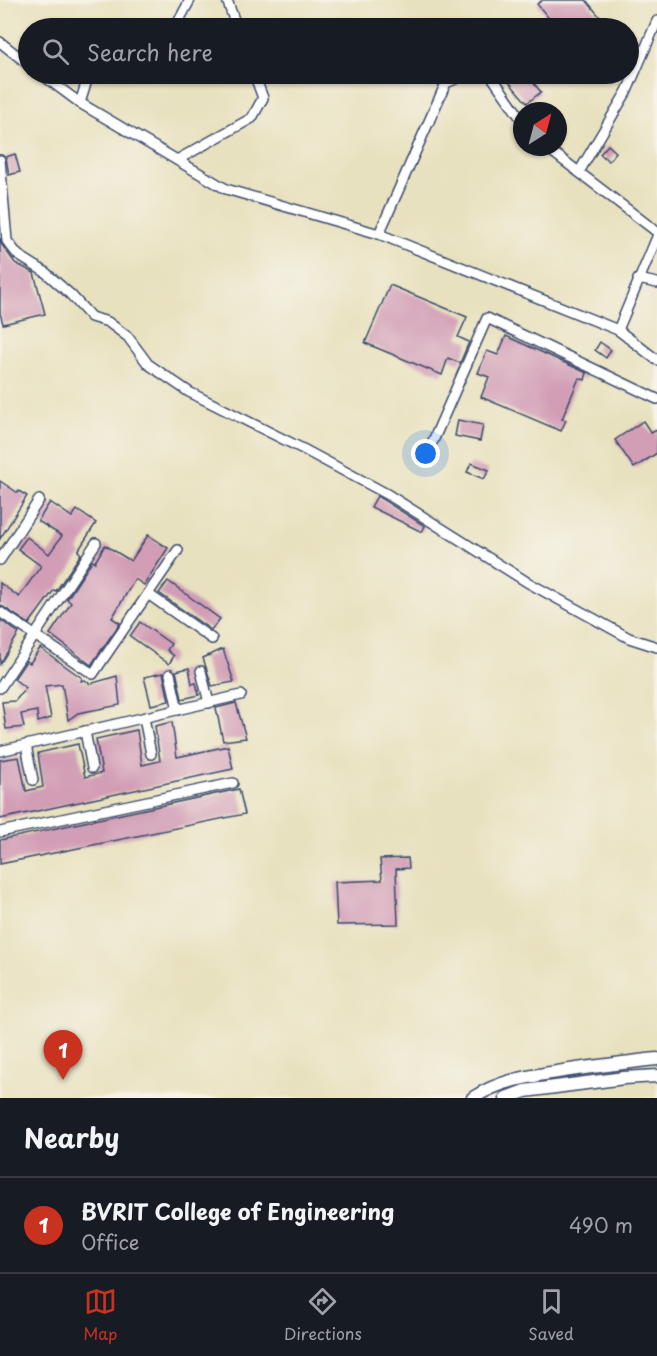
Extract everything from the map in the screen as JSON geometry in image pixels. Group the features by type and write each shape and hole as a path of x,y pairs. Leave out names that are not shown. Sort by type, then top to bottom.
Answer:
{"street":[{"path":"180,18 190,0"},
{"path":"227,0 233,18"},
{"path":"639,63 657,21"},
{"path":"0,42 18,56"},
{"path":"54,84 80,103 226,189 379,234 618,330 657,360"},
{"path":"80,103 86,84"},
{"path":"177,160 252,118 262,98 257,84"},
{"path":"379,234 446,84"},
{"path":"499,84 513,106"},
{"path":"579,172 630,84"},
{"path":"558,156 657,232"},
{"path":"0,160 7,241 18,255 45,272 91,317 108,322 128,337 148,364 189,392 387,494 526,582 629,638 657,647"},
{"path":"618,330 657,237"},
{"path":"638,279 657,283"},
{"path":"433,441 487,318 657,399"},
{"path":"0,560 39,500"},
{"path":"0,688 96,543"},
{"path":"0,612 93,674 178,550"},
{"path":"148,594 212,639"},
{"path":"201,671 209,703"},
{"path":"170,674 178,710"},
{"path":"0,751 241,695"},
{"path":"144,718 151,754"},
{"path":"85,731 92,768"},
{"path":"26,745 33,780"},
{"path":"0,832 233,783"},
{"path":"473,1098 496,1086 524,1077 657,1059"},
{"path":"506,1098 525,1091 657,1076"}],"building":[{"path":"543,0 586,0 601,18 549,18 537,4"},
{"path":"511,84 534,84 541,92 526,102"},
{"path":"608,145 616,152 609,161 600,154"},
{"path":"15,154 20,172 9,175 6,157"},
{"path":"0,238 2,245 15,263 34,273 45,314 3,324 0,313"},
{"path":"390,285 467,317 458,337 469,342 460,363 448,358 442,375 365,343"},
{"path":"506,336 587,373 585,380 579,378 562,419 566,420 561,431 481,397 489,377 478,373 487,351 498,355"},
{"path":"600,342 611,350 606,358 595,350"},
{"path":"458,420 483,425 480,441 455,436"},
{"path":"643,421 651,433 657,430 657,453 634,468 615,440"},
{"path":"471,463 489,470 484,479 467,472"},
{"path":"0,481 27,496 0,539"},
{"path":"377,496 425,526 422,532 371,507"},
{"path":"50,502 72,517 77,510 96,523 78,551 81,554 56,591 54,590 29,624 0,605 0,583 19,597 41,566 18,549 27,537 49,554 62,536 38,521"},
{"path":"148,535 168,548 144,585 135,579 112,618 120,623 91,665 50,634 71,603 67,599 105,545 131,561"},
{"path":"168,581 220,619 211,630 159,593"},
{"path":"0,620 19,633 0,664"},
{"path":"140,622 171,644 167,650 174,656 169,664 130,636"},
{"path":"40,648 82,678 81,681 85,680 90,684 117,676 120,705 78,713 68,720 62,684 45,686 51,718 38,722 37,711 21,714 24,727 6,729 2,702 15,701 26,688 14,679 26,661 30,663"},
{"path":"223,649 234,682 212,686 203,658"},
{"path":"189,668 192,684 196,683 199,695 182,699 176,671"},
{"path":"163,673 169,701 151,705 144,677"},
{"path":"236,703 246,738 223,741 216,708"},
{"path":"172,722 177,757 228,746 233,769 0,819 0,760 19,757 26,791 43,787 38,753 78,744 85,777 102,773 96,739 137,730 142,765 160,761 155,726"},
{"path":"239,789 245,814 0,864 0,840"},
{"path":"408,858 409,868 396,869 398,924 337,925 335,882 382,880 380,859"}],"place":[{"name":"BVRIT College of Engineering","path":"63,1080"}]}
